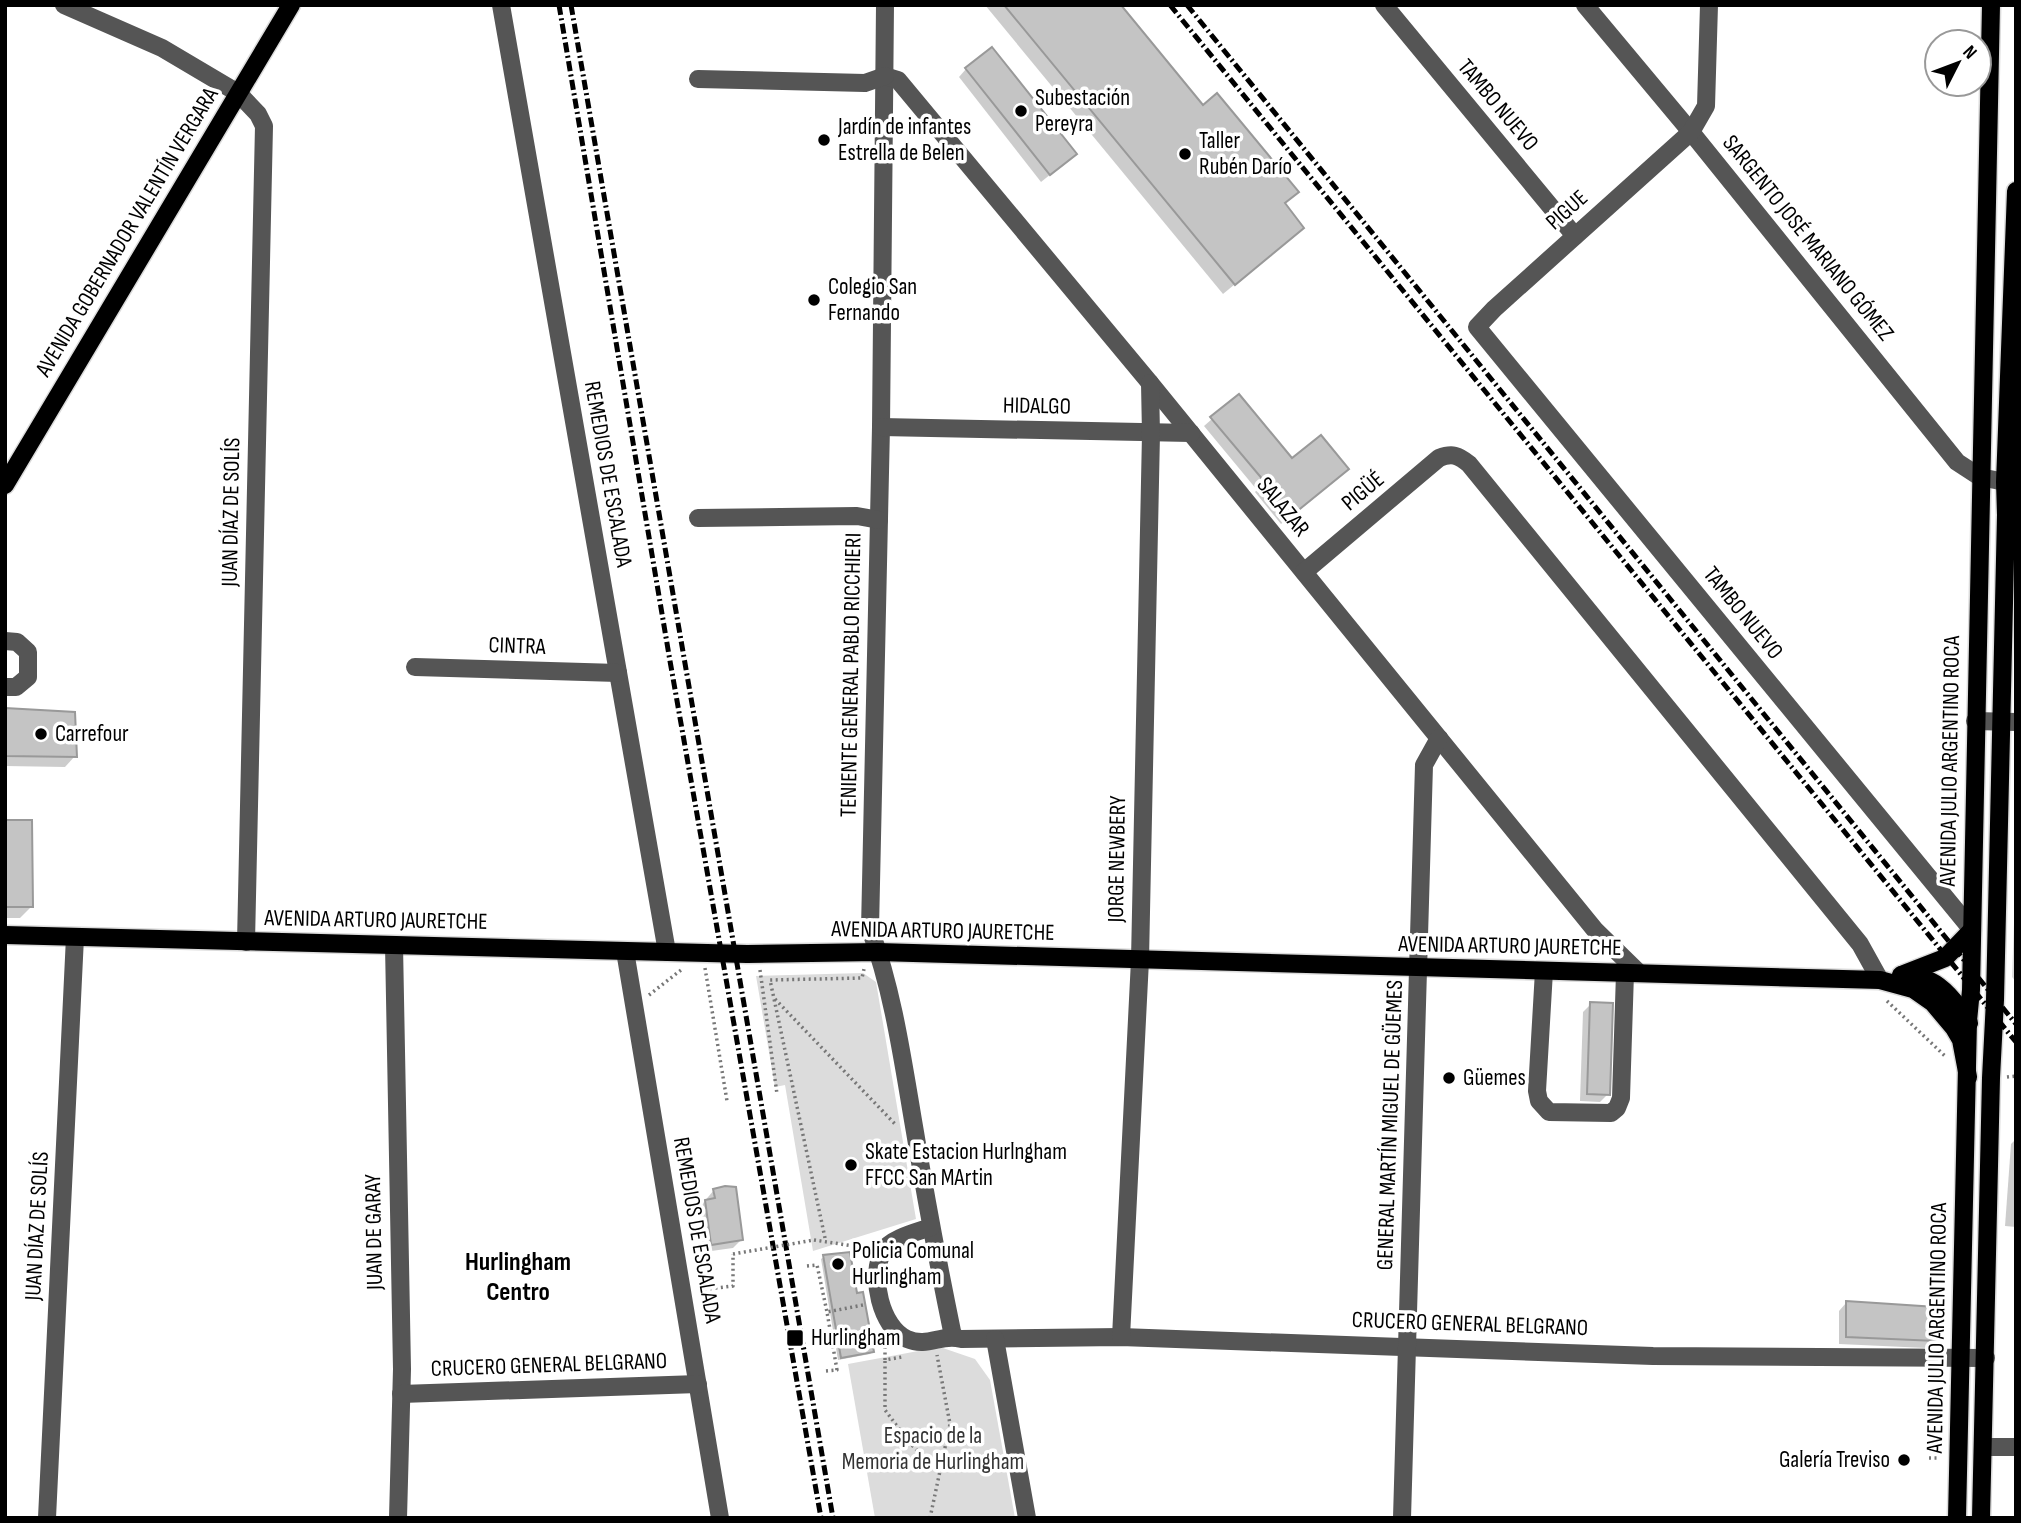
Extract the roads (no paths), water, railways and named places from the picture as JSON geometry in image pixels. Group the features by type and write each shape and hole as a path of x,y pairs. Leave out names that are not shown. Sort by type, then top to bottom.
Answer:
{"main road":[{"name":"AVENIDA GOBERNADOR VALENTÍN VERGARA","path":"5,485 291,5"},
{"name":"AVENIDA JULIO ARGENTINO ROCA","path":"1957,1518 1991,5"},
{"name":"AVENIDA JULIO ARGENTINO ROCA","path":"1981,1518 1991,1078 2008,722 2005,482 2016,191"},
{"path":"1881,988 1901,975 1945,958 1972,930"},
{"name":"AVENIDA ARTURO JAURETCHE","path":"5,935 703,953 873,952 1632,973 1881,988"},
{"path":"1901,975 1930,981 1960,1008 1991,1078"},
{"path":"1881,988 1913,989 1933,1003 1961,1040 1968,1077"}],"street":[{"name":"JUAN DÍAZ DE SOLÍS","path":"64,5 162,48 238,93 258,114 264,126 247,942"},
{"name":"REMEDIOS DE ESCALADA","path":"501,5 667,952"},
{"name":"TENIENTE GENERAL PABLO RICCHIERI","path":"885,5 881,427 870,929 873,952 896,1022 931,1227 953,1336"},
{"name":"TAMBO NUEVO","path":"1384,5 1575,236"},
{"name":"SARGENTO JOSÉ MARIANO GÓMEZ","path":"1585,5 1957,462 1980,477 2005,482"},
{"path":"1691,132 1706,106 1709,5"},
{"path":"698,79 865,83 885,76"},
{"name":"SALAZAR","path":"885,76 898,80 1150,383 1632,973"},
{"name":"PIGUE","path":"1477,327 1691,132"},
{"name":"TAMBO NUEVO","path":"1477,327 1972,930"},
{"name":"JORGE NEWBERY","path":"1121,1337 1139,960 1150,383"},
{"name":"HIDALGO","path":"881,427 1191,433"},
{"name":"PIGÜÉ","path":"1304,572 1438,458 1456,455 1469,464 1860,944 1881,988"},
{"path":"698,518 857,516 879,520"},
{"path":"5,641 17,642 28,652 28,677 16,687 5,687"},
{"name":"CINTRA","path":"415,667 618,673"},
{"path":"1975,721 2008,722"},
{"name":"GENERAL MARTÍN MIGUEL DE GÜEMES","path":"1402,1518 1424,765 1439,738"},
{"name":"JUAN DÍAZ DE SOLÍS","path":"47,1518 75,937"},
{"name":"JUAN DE GARAY","path":"394,945 401,1394 398,1518"},
{"name":"REMEDIOS DE ESCALADA","path":"625,951 720,1518"},
{"path":"1544,971 1538,1091 1539,1101 1549,1112 1611,1113 1617,1108 1621,1098 1632,973"},
{"name":"CRUCERO GENERAL BELGRANO","path":"931,1227 893,1242 884,1250 878,1265 877,1282 884,1309 894,1330 905,1339 922,1344 953,1336 961,1339 1121,1337 1653,1356 1986,1358"},
{"path":"995,1339 1027,1518"},
{"name":"CRUCERO GENERAL BELGRANO","path":"401,1394 698,1384"},
{"path":"1983,1447 2016,1447"}],"railway":[{"path":"559,5 670,661 821,1518"},
{"path":"571,5 833,1518"},
{"path":"1170,5 2016,1042"},
{"path":"1187,5 2016,1024"}],"place":[{"name":"Subestación Pereyra","path":"1021,111"},
{"name":"Jardín de infantes Estrella de Belen","path":"824,140"},
{"name":"Taller Rubén Darío","path":"1185,154"},
{"name":"Colegio San Fernando","path":"814,300"},
{"name":"Carrefour","path":"41,734"},
{"name":"Güemes","path":"1449,1078"},
{"name":"Skate Estacion Hurlngham FFCC San MArtin","path":"851,1165"},
{"name":"Policia Comunal Hurlingham","path":"838,1264"},
{"name":"Hurlingham","path":"795,1338"},
{"name":"Galería Treviso","path":"1904,1460"}],"district":[{"name":"Hurlingham Centro","path":"518,1277"}],"park label":[{"name":"Espacio de la Memoria de Hurlingham","path":"933,1449"}]}
